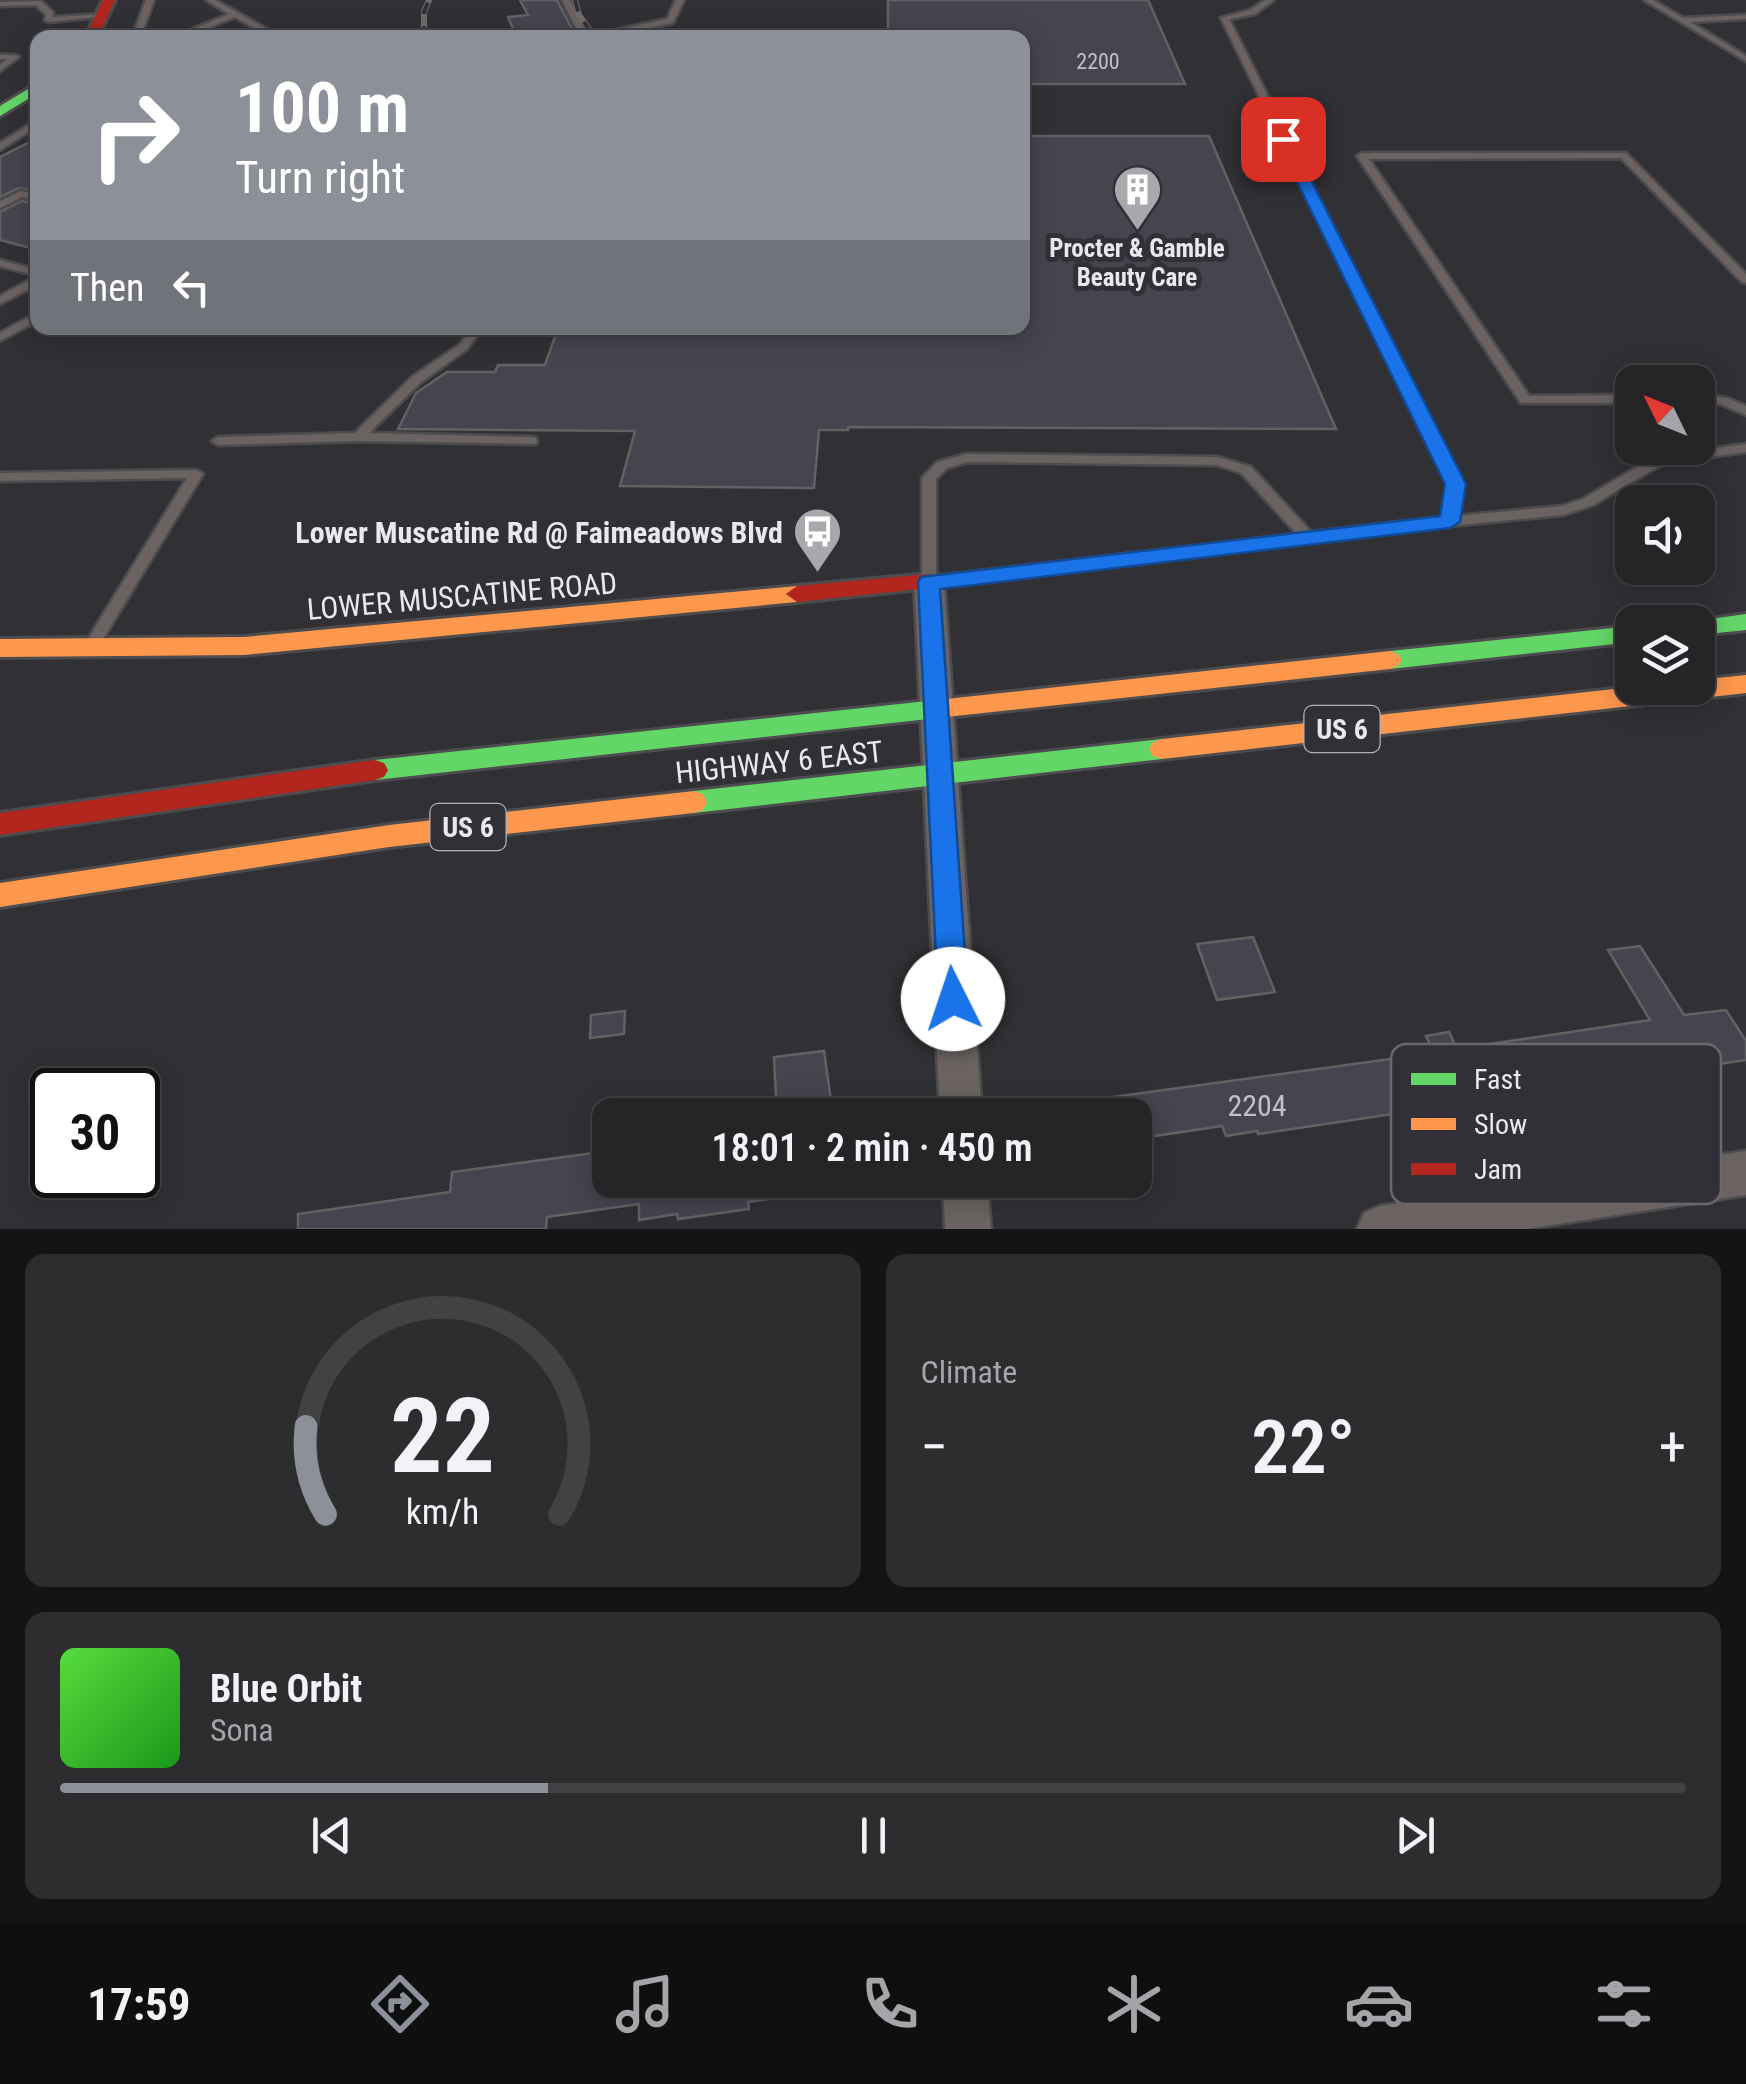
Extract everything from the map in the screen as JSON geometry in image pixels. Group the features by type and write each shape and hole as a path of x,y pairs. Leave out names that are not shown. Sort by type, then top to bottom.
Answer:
{"main road":[{"path":"0,112 30,97"},
{"name":"LOWER MUSCATINE ROAD","path":"0,648 186,650 329,640 929,582"},
{"path":"1715,625 1746,622"},
{"name":"HIGHWAY 6 EAST","path":"0,824 394,767 1615,636"},
{"name":"HIGHWAY 6 EAST","path":"0,895 389,836 1746,684"}],"street":[{"path":"929,582 959,1098"},
{"path":"1721,1178 1746,1174"},
{"path":"966,1198 968,1229"},
{"path":"1380,1229 1546,1204"}],"lane":[{"path":"139,30 150,0"},
{"path":"210,0 264,30"},
{"path":"566,0 583,30"},
{"path":"626,30 670,21 680,0"},
{"path":"1270,0 1252,12 1224,18 1456,484 1450,522"},
{"path":"1648,0 1746,59"},
{"path":"0,4 38,4 50,14 49,20 106,8"},
{"path":"194,30 233,14"},
{"path":"1682,20 1746,17"},
{"path":"0,57 14,57 0,68"},
{"path":"0,147 30,127"},
{"path":"1615,399 1526,400 1362,156 1623,155 1746,280"},
{"path":"0,205 21,194 30,196"},
{"path":"3,266 30,274"},
{"path":"0,301 30,281"},
{"path":"0,338 30,319"},
{"path":"358,437 416,380 463,347 472,335"},
{"path":"1715,399 1746,410"},
{"path":"218,440 531,440"},
{"path":"1308,538 1246,470 1218,461 968,458 942,465 929,478 929,582 1563,510 1588,502 1661,459 1746,448"},
{"path":"0,477 196,474 90,648"}],"building":[{"path":"520,0 557,0 572,30 514,30 508,17 528,15"},
{"path":"888,0 1148,0 1185,84 1030,84 1030,30 888,30"},
{"name":"Procter & Gamble Beauty Care","path":"1030,136 1209,136 1336,429 819,430 814,488 620,486 635,431 398,429 416,393 447,372 495,372 498,365 545,365 556,335 1030,335"},
{"path":"30,142 30,190 19,188 0,197 0,157"},
{"path":"22,201 30,203 30,248 0,240 0,212"},
{"path":"1253,937 1275,992 1217,1000 1197,944"},
{"path":"1640,946 1684,1015 1726,1010 1746,1041 1746,1060 1721,1064 1721,1044 1490,1044 1650,1020 1608,950"},
{"path":"625,1011 624,1034 590,1038 591,1015"},
{"path":"1449,1032 1455,1044 1430,1044 1426,1036"},
{"path":"824,1051 831,1098 776,1097 774,1057"},
{"path":"1391,1059 1391,1114 1258,1134 1257,1131 1226,1136 1222,1126 1152,1136 1152,1098 1105,1098"},
{"path":"592,1153 592,1198 775,1198 748,1202 749,1209 678,1219 677,1214 639,1220 639,1204 547,1217 546,1229 298,1229 298,1214 450,1192 452,1172"}],"railway":[{"path":"424,30 429,0"},
{"path":"575,0 589,30"}],"traffic: fast":[{"path":"0,112 30,92"},
{"path":"1715,625 1746,622"},
{"path":"1390,660 1615,636"},
{"path":"375,770 946,708"},
{"path":"694,802 1162,749"}],"traffic: slow":[{"path":"0,648 244,646 797,594"},
{"path":"946,708 1390,660"},
{"path":"1162,749 1746,684"},
{"path":"0,895 389,836 694,802"}],"traffic: jam":[{"path":"95,30 109,0"},
{"path":"797,594 929,582"},
{"path":"0,824 375,770"}],"place":[{"name":"Procter & Gamble Beauty Care","path":"1137,232"},
{"name":"Lower Muscatine Rd @ Faimeadows Blvd","path":"818,574"}],"route":[{"path":"953,999 929,582 1450,522 1456,484 1283,139"}]}
